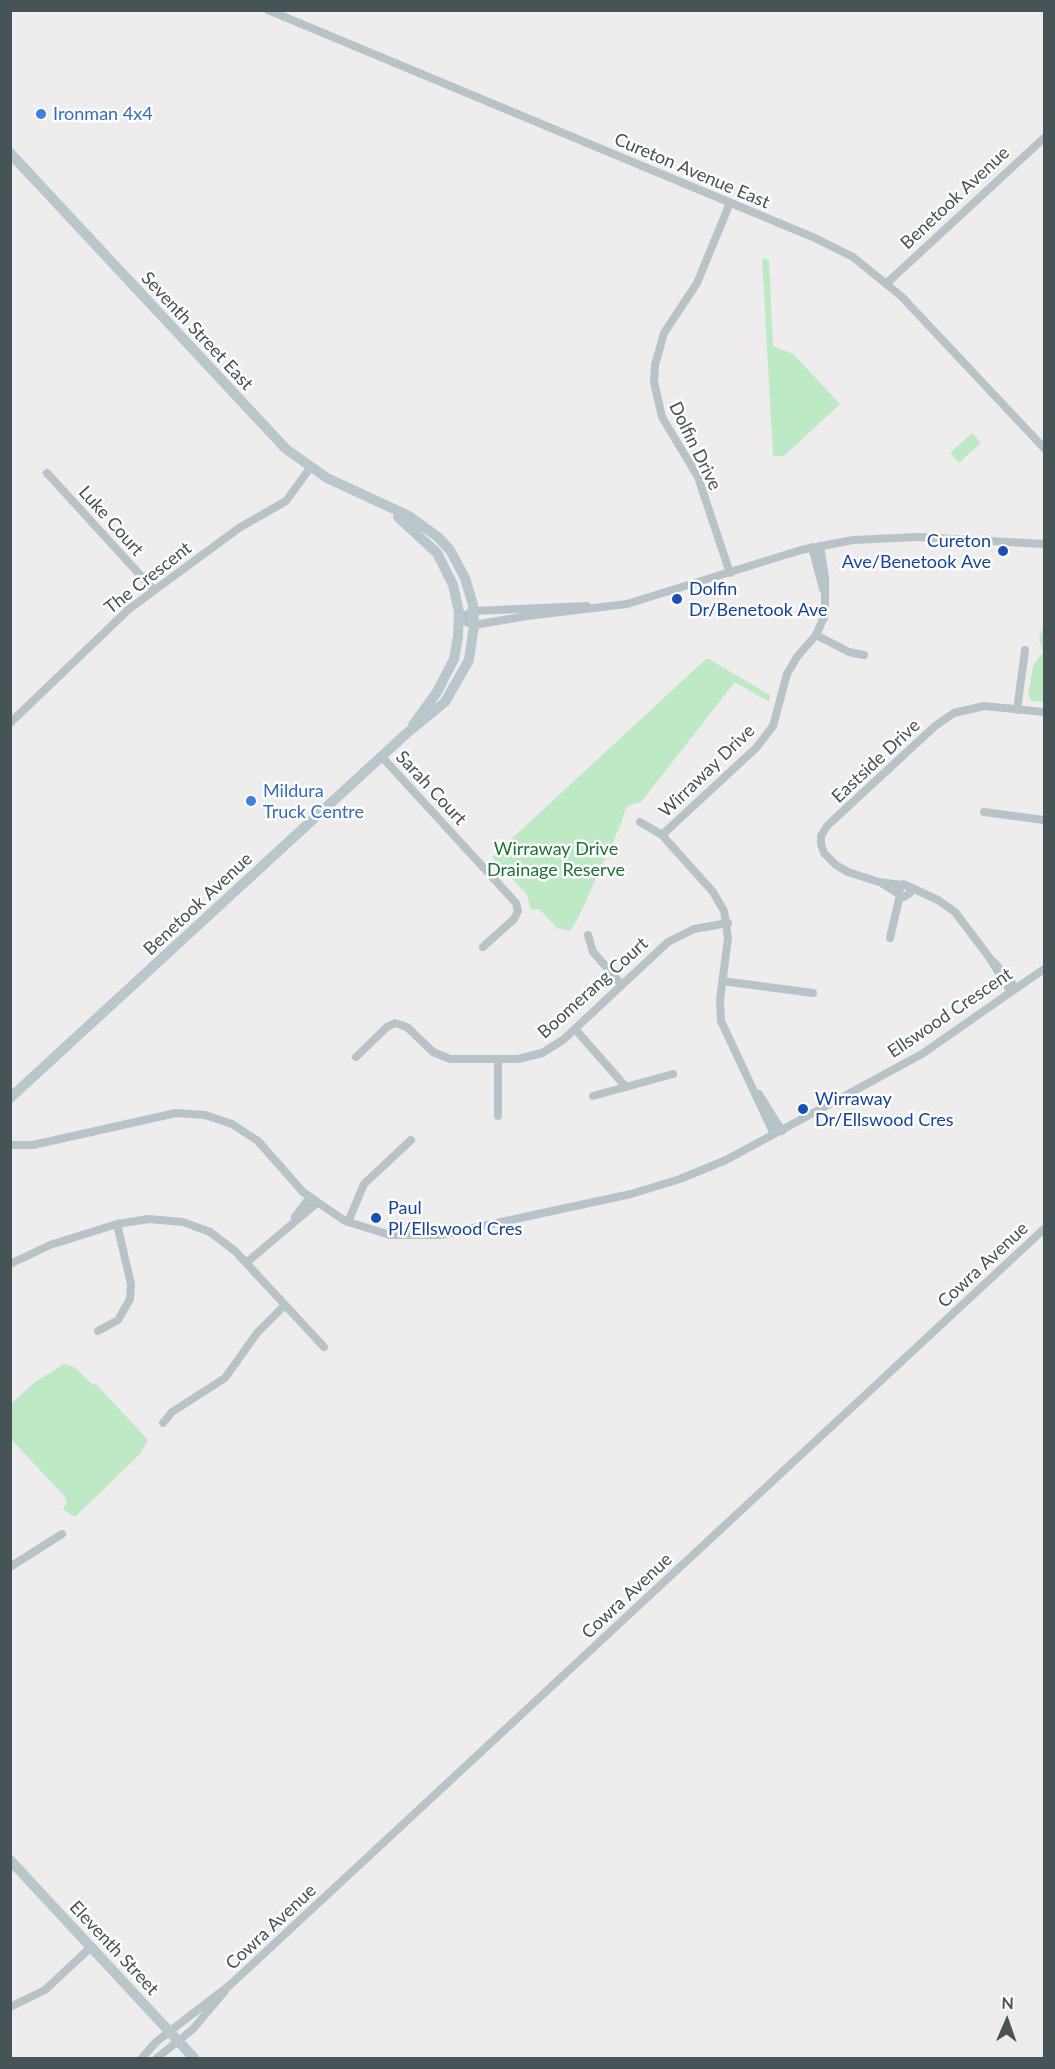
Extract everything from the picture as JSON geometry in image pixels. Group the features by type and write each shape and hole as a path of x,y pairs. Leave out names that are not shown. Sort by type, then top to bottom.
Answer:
{"main road":[{"name":"Seventh Street East","path":"10,153 272,435 310,468 380,505 409,516 444,543 463,573 473,611 474,626"},
{"name":"Seventh Street East","path":"380,505 411,527 437,553 453,585 459,619"},
{"name":"Benetook Avenue","path":"407,733 446,677 458,642 459,619"},
{"name":"Benetook Avenue","path":"10,1098 407,733 432,715 454,689 469,660 474,626"},
{"name":"Eleventh Street","path":"10,1860 194,2058"}],"street":[{"name":"Cureton Avenue East","path":"268,10 836,248 887,283 1044,448"},
{"name":"Benetook Avenue","path":"887,283 1044,138"},
{"name":"Dolfin Drive","path":"730,203 697,283 664,333 655,365 654,382 662,417 698,477 730,573"},
{"name":"The Crescent","path":"10,723 153,589 239,528 286,501 310,468"},
{"name":"Luke Court","path":"46,473 153,589"},
{"path":"459,619 474,626 526,616 610,606 649,598 816,547 899,536 1044,544"},
{"name":"Wirraway Drive","path":"662,835 768,735 778,715 787,674 816,635 825,615 826,598 816,547"},
{"path":"459,619 473,611 610,606"},
{"path":"816,635 849,652 864,655"},
{"path":"1017,710 1025,650"},
{"name":"Eastside Drive","path":"1013,990 955,912 938,900 904,892 842,869 824,853 820,840 827,826 944,719 974,707 1044,714"},
{"name":"Sarah Court","path":"382,757 516,903 518,911 514,919 483,947"},
{"path":"984,812 1044,820"},
{"name":"Wirraway Drive","path":"640,822 662,835 713,892 728,923"},
{"path":"890,938 904,892"},
{"path":"728,923 722,981 721,1021 728,1040 778,1133"},
{"name":"Boomerang Court","path":"356,1057 387,1027 399,1023 407,1027 433,1052 443,1057 498,1059 542,1053 575,1029 676,936 694,929 728,923"},
{"path":"588,935 593,952 622,985"},
{"name":"Ellswood Crescent","path":"10,1145 33,1145 170,1114 205,1115 232,1124 258,1141 295,1185 317,1203 348,1222 390,1235 441,1235 656,1186 726,1160 932,1047 1044,969"},
{"path":"722,981 813,993"},
{"path":"575,1029 626,1087"},
{"path":"498,1059 498,1116"},
{"path":"593,1095 673,1074"},
{"path":"348,1222 364,1184 411,1140"},
{"path":"288,1225 309,1197"},
{"path":"246,1263 288,1225 317,1203"},
{"path":"10,1264 50,1245 117,1224 162,1219 196,1226 222,1241 246,1263 324,1347"},
{"path":"98,1331 118,1320 130,1299 131,1284 117,1224"},
{"name":"Cowra Avenue","path":"142,2058 170,2032 230,1985 1044,1229"},
{"path":"163,1423 172,1412 225,1378 257,1334 285,1305"},
{"path":"10,1567 62,1534"},
{"path":"10,2007 45,1990 90,1947"},
{"name":"Cowra Avenue","path":"157,2058 193,2030 230,1985"}],"green space":[{"path":"762,258 769,260 773,346 793,354 840,404 784,456 773,456"},
{"path":"972,433 981,443 959,463 950,453"},
{"path":"1044,624 1044,702 1032,701 1028,696 1033,666 1043,652 1039,639"},
{"name":"Wirraway Drive Drainage Reserve","path":"707,658 770,695 769,702 735,682 641,802 629,805 625,810 621,824 578,918 570,931 557,928 539,909 531,910 527,895 492,857"},
{"path":"64,1364 74,1367 93,1385 96,1384 148,1440 141,1453 75,1517 63,1509 67,1502 64,1496 11,1439 11,1404 35,1382"}],"place":[{"name":"Ironman 4x4","path":"41,114"},
{"name":"Cureton Ave/Benetook Ave","path":"1003,551"},
{"name":"Dolfin Dr/Benetook Ave","path":"677,599"},
{"name":"Mildura Truck Centre","path":"251,801"},
{"name":"Wirraway Dr/Ellswood Cres","path":"803,1109"},
{"name":"Paul Pl/Ellswood Cres","path":"376,1218"}]}
